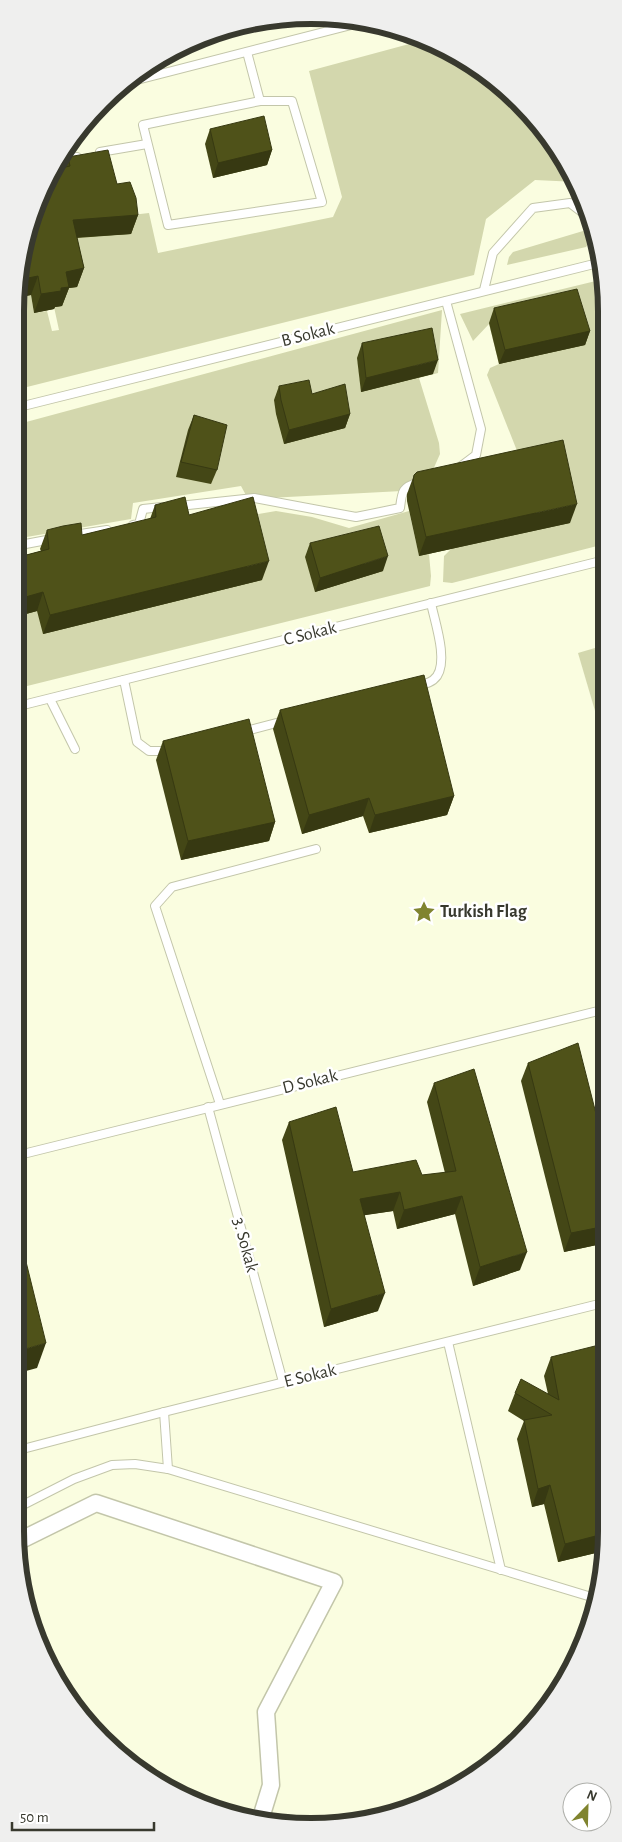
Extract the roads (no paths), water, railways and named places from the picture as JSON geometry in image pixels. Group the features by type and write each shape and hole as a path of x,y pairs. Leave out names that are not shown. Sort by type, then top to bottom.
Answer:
{"street":[{"path":"24,1539 96,1503 334,1582 266,1712 271,1785 262,1814"}],"lane":[{"path":"142,79 348,26"},
{"path":"247,52 260,101"},
{"path":"260,101 292,101 322,202 168,225 143,125 260,101"},
{"path":"90,154 148,144"},
{"path":"67,159 81,156"},
{"path":"484,290 493,253 533,208 570,203 580,210"},
{"name":"B Sokak","path":"24,406 594,264"},
{"path":"446,301 481,429 476,455 452,472"},
{"path":"120,528 139,524 144,509 254,498 356,517 400,508 402,491 408,485 427,480"},
{"path":"24,544 111,529"},
{"name":"C Sokak","path":"24,705 598,562"},
{"path":"410,688 429,683 437,676 442,660 432,604"},
{"path":"124,680 136,742 149,751 163,752 173,750"},
{"path":"50,699 75,749"},
{"path":"230,735 296,718"},
{"path":"220,1104 155,906 172,888 316,849"},
{"name":"D Sokak","path":"24,1154 598,1011"},
{"name":"3. Sokak","path":"208,1107 283,1382"},
{"name":"E Sokak","path":"24,1449 598,1304"},
{"path":"448,1342 501,1570"},
{"path":"164,1412 168,1469"},
{"path":"24,1504 74,1479 112,1465 135,1464 168,1469 590,1597"}],"place":[{"name":"Turkish Flag","path":"424,912"}]}
